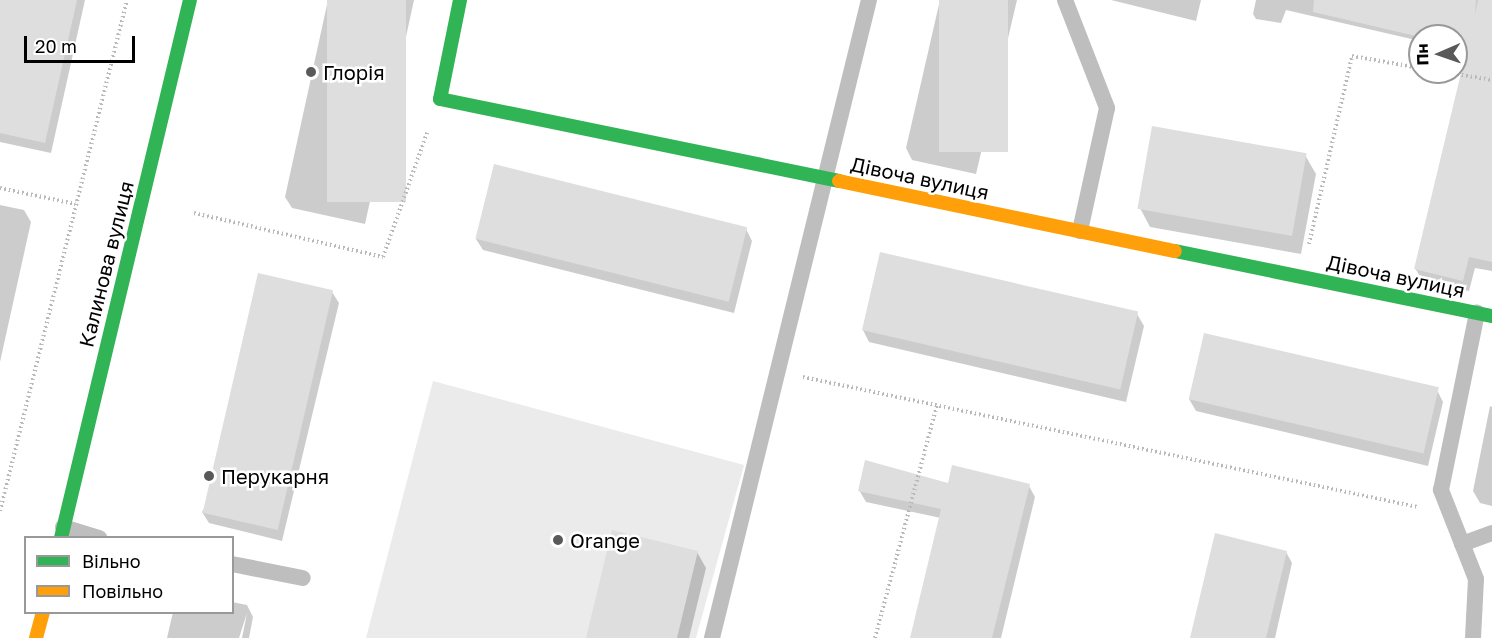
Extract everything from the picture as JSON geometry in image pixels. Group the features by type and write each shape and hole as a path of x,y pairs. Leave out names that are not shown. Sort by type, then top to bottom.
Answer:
{"street":[{"name":"Калинова вулиця","path":"62,532 190,0"},
{"path":"440,99 460,0"},
{"name":"Дівоча вулиця","path":"440,99 1484,315"},
{"path":"36,638 42,614"}],"lane":[{"path":"712,638 828,178 869,0"},
{"path":"1065,0 1107,108 1080,231"},
{"path":"1473,638 1476,579 1441,490 1484,315"},
{"path":"62,532 92,536"},
{"path":"1462,544 1492,533"},
{"path":"234,564 303,578"}],"path":[{"path":"0,511 127,0"},
{"path":"1302,277 1352,56 1408,66"},
{"path":"1468,76 1492,80"},
{"path":"194,213 383,257 440,99"},
{"path":"0,188 75,204"},
{"path":"779,371 1450,513"},
{"path":"875,638 937,405"}],"shaded area":[{"name":"Orange","path":"433,381 744,465 696,638 366,638"}],"building":[{"path":"0,0 77,0 45,143 0,133"},
{"path":"327,0 406,0 406,202 327,202"},
{"path":"939,0 1008,0 1008,152 939,152"},
{"path":"1314,0 1476,0 1475,15 1478,0 1492,0 1492,262 1469,257 1463,281 1414,269 1458,84 1468,84 1468,24 1408,24 1408,34 1313,12"},
{"path":"1152,126 1307,153 1292,236 1137,209"},
{"path":"494,164 747,227 729,302 475,239"},
{"path":"880,252 1138,312 1120,390 862,330"},
{"path":"258,273 333,290 278,530 203,513"},
{"path":"1204,333 1439,387 1424,453 1189,399"},
{"path":"865,460 948,483 952,465 1030,484 992,638 910,638 941,509 858,491"},
{"path":"612,530 698,551 677,638 586,638"},
{"path":"1215,533 1287,551 1266,638 1190,638"}],"traffic: fast":[{"path":"61,536 190,0"},
{"path":"460,0 440,99 839,181"},
{"path":"1175,251 1492,316"}],"traffic: slow":[{"path":"839,181 1175,251"},
{"path":"36,638 42,614"}],"place":[{"name":"Глорія","path":"311,72"},
{"name":"Перукарня","path":"209,476"},
{"name":"Orange","path":"558,540"}]}
